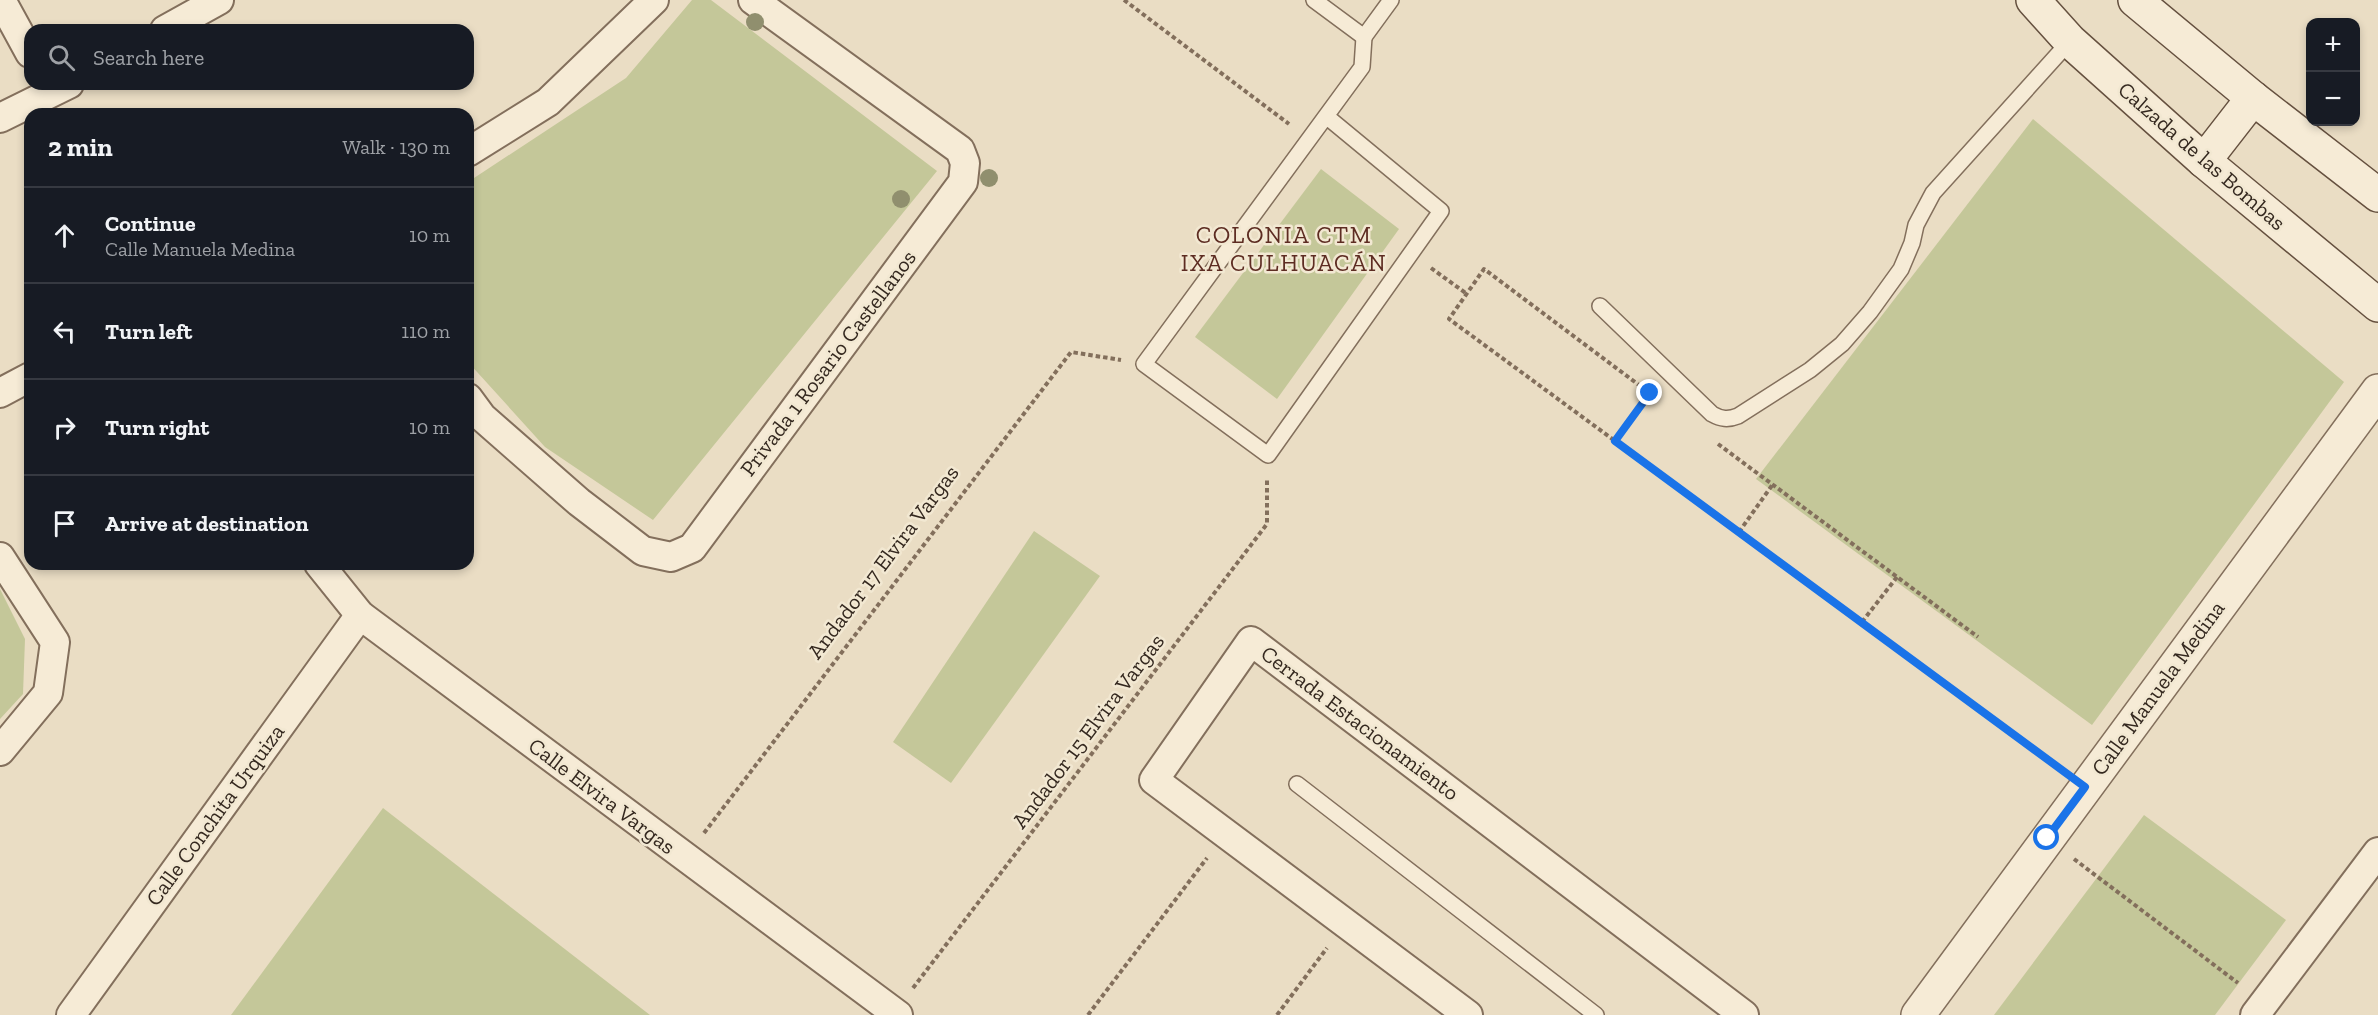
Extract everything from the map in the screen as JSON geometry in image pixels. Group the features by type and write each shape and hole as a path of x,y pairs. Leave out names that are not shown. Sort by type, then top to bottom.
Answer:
{"main road":[{"name":"Calzada de las Bombas","path":"2033,0 2070,41 2204,162 2378,305"},
{"path":"2135,0 2253,98 2378,195"},
{"path":"2204,162 2253,98"},
{"name":"Calle Manuela Medina","path":"1918,1015 2378,391"}],"street":[{"path":"1,0 24,42"},
{"path":"176,24 219,0"},
{"path":"474,148 548,102 654,0"},
{"name":"Privada 1 Rosario Castellanos","path":"474,406 482,417 579,502 643,552 671,557 692,548 963,182 965,163 960,150 753,0"},
{"path":"0,118 57,94"},
{"path":"0,393 24,380"},
{"path":"0,557 55,642 48,693 0,751"},
{"name":"Calle Elvira Vargas","path":"324,570 360,615 896,1014"},
{"name":"Calle Conchita Urquiza","path":"71,1015 360,615"},
{"name":"Cerrada Estacionamiento","path":"1468,1015 1154,780 1251,641 1744,1015"},
{"path":"2259,1009 2378,852"}],"lane":[{"path":"1314,0 1364,37"},
{"path":"1326,116 1441,212 1268,456 1144,364 1309,139 1362,67 1364,37 1391,0"},
{"path":"1600,306 1712,414 1719,418 1729,419 1818,363 1842,344 1870,312 1901,269 1912,243 1916,225 1932,193 2070,41"},
{"path":"1297,784 1596,1015"}],"path":[{"path":"1124,0 1309,139"},
{"path":"1410,254 1467,294 1449,319 2085,787"},
{"name":"Andador 17 Elvira Vargas","path":"685,858 1071,352 1144,364"},
{"path":"1615,441 1666,370"},
{"name":"Andador 15 Elvira Vargas","path":"896,1014 1267,524 1268,456"},
{"path":"1739,532 1773,484"},
{"path":"1862,622 1897,577"},
{"path":"1088,1015 1226,833"},
{"path":"2047,838 2259,1009"},
{"path":"1277,1015 1346,923"}],"green space":[{"path":"692,0 711,0 937,171 653,520 545,447 474,369 474,178 626,78"},
{"path":"2033,119 2344,382 2092,725 1756,479"},
{"path":"1321,169 1399,229 1277,399 1195,337"},
{"path":"1034,531 1100,576 951,783 893,742"},
{"path":"0,589 25,639 23,694 0,719"},
{"path":"383,808 650,1015 231,1015"},
{"path":"2144,815 2286,920 2215,1015 1994,1015"}],"district":[{"name":"COLONIA CTM IXA CULHUACÁN","path":"1284,248"}],"route":[{"path":"1650,393 1615,441 2085,787 2047,838"}]}
